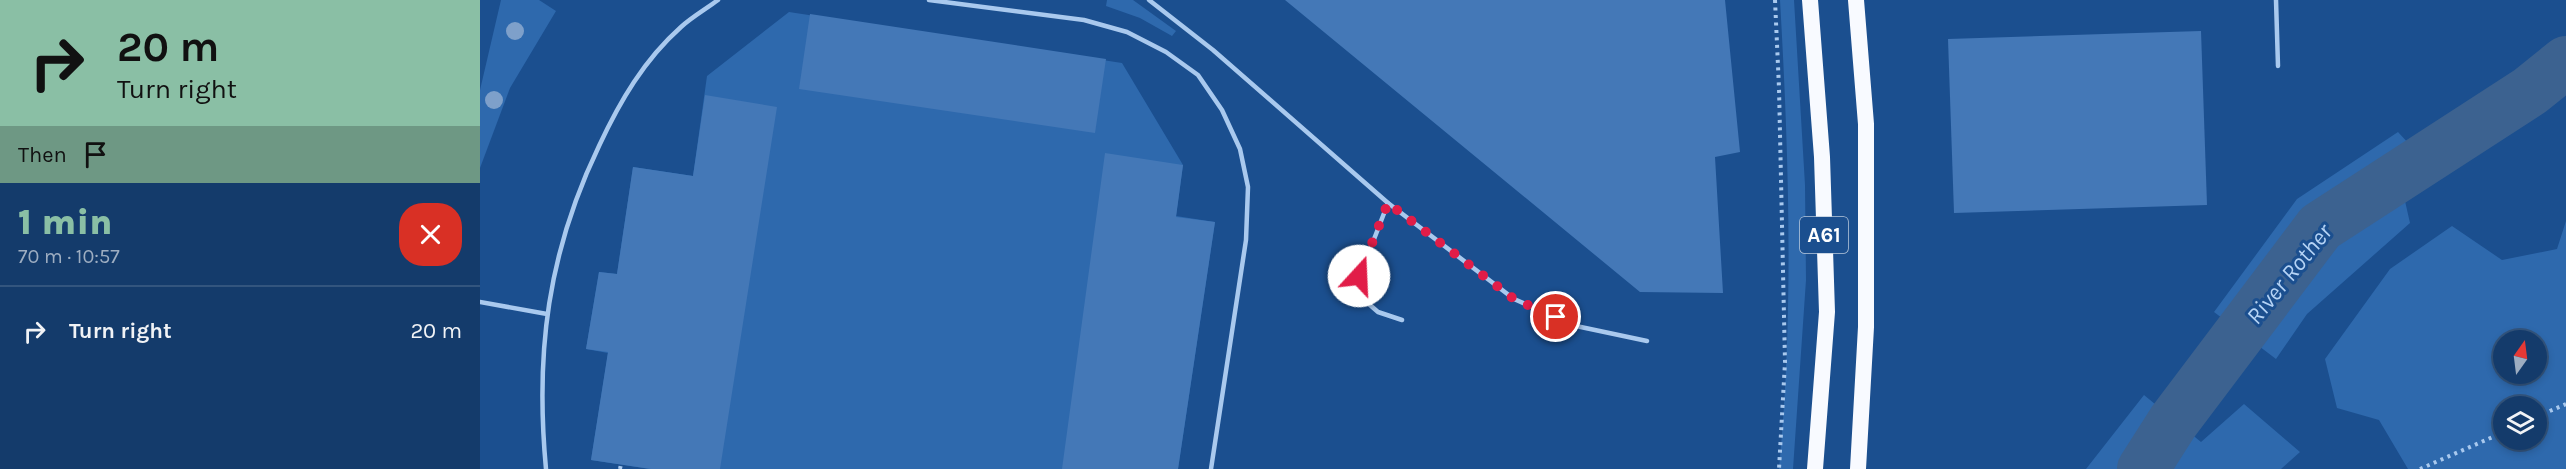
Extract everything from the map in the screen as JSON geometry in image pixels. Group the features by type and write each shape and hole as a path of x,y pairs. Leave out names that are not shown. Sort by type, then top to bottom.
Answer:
{"highway":[{"name":"A61","path":"1810,0 1822,157 1827,312 1815,469"},
{"name":"A61","path":"1856,0 1866,124 1866,327 1858,469"}],"lane":[{"path":"546,469 542,400 547,314 562,238 582,182 616,110 645,66 682,25 718,0"},
{"path":"929,0 1084,20 1127,32 1166,52 1198,75 1222,110 1240,148 1248,197 1246,240 1211,469"},
{"path":"1149,0 1213,50 1388,203 1514,299 1576,326 1647,341"},
{"path":"2276,0 2278,66"},
{"path":"1388,203 1354,291 1378,312 1402,320"},
{"path":"480,302 547,314"}],"path":[{"path":"1775,0 1785,362 1779,469"},
{"path":"2547,412 2566,404"},
{"path":"2420,469 2493,437"}],"shaded area":[{"path":"501,0 539,0 556,11 510,88 480,168 480,90"},
{"path":"1107,0 1133,0 1176,31 1172,36 1140,18 1106,6"},
{"path":"1780,0 1794,0 1805,185 1806,280 1793,469 1779,469 1787,352 1788,293 1788,176"},
{"path":"789,12 1122,63 1183,165 1176,216 1215,222 1178,469 650,469 591,460 608,353 586,349 599,272 617,274 633,167 693,176 707,76"},
{"path":"2398,132 2433,170 2405,201 2410,223 2307,314 2276,359 2214,312 2297,199"},
{"path":"2566,221 2566,469 2408,469 2379,420 2337,408 2325,359 2390,269 2452,226 2502,260 2557,249"},
{"path":"2144,395 2201,442 2244,404 2300,452 2281,469 2086,469"}],"building":[{"path":"1285,0 1725,0 1740,152 1715,157 1723,293 1640,292"},
{"path":"810,14 1106,59 1095,133 799,89"},
{"path":"2201,31 2207,205 1954,213 1948,39"},
{"path":"705,95 777,107 720,469 651,469 591,460 608,352 586,349 599,272 617,274 633,167 693,176"},
{"path":"1105,153 1183,165 1176,217 1215,222 1178,469 1062,469"}],"waterway":[{"name":"River Rother","path":"2143,469 2173,422 2320,227 2530,91 2566,62"}],"route":[{"path":"1359,276 1388,203 1514,299 1556,317"}]}
